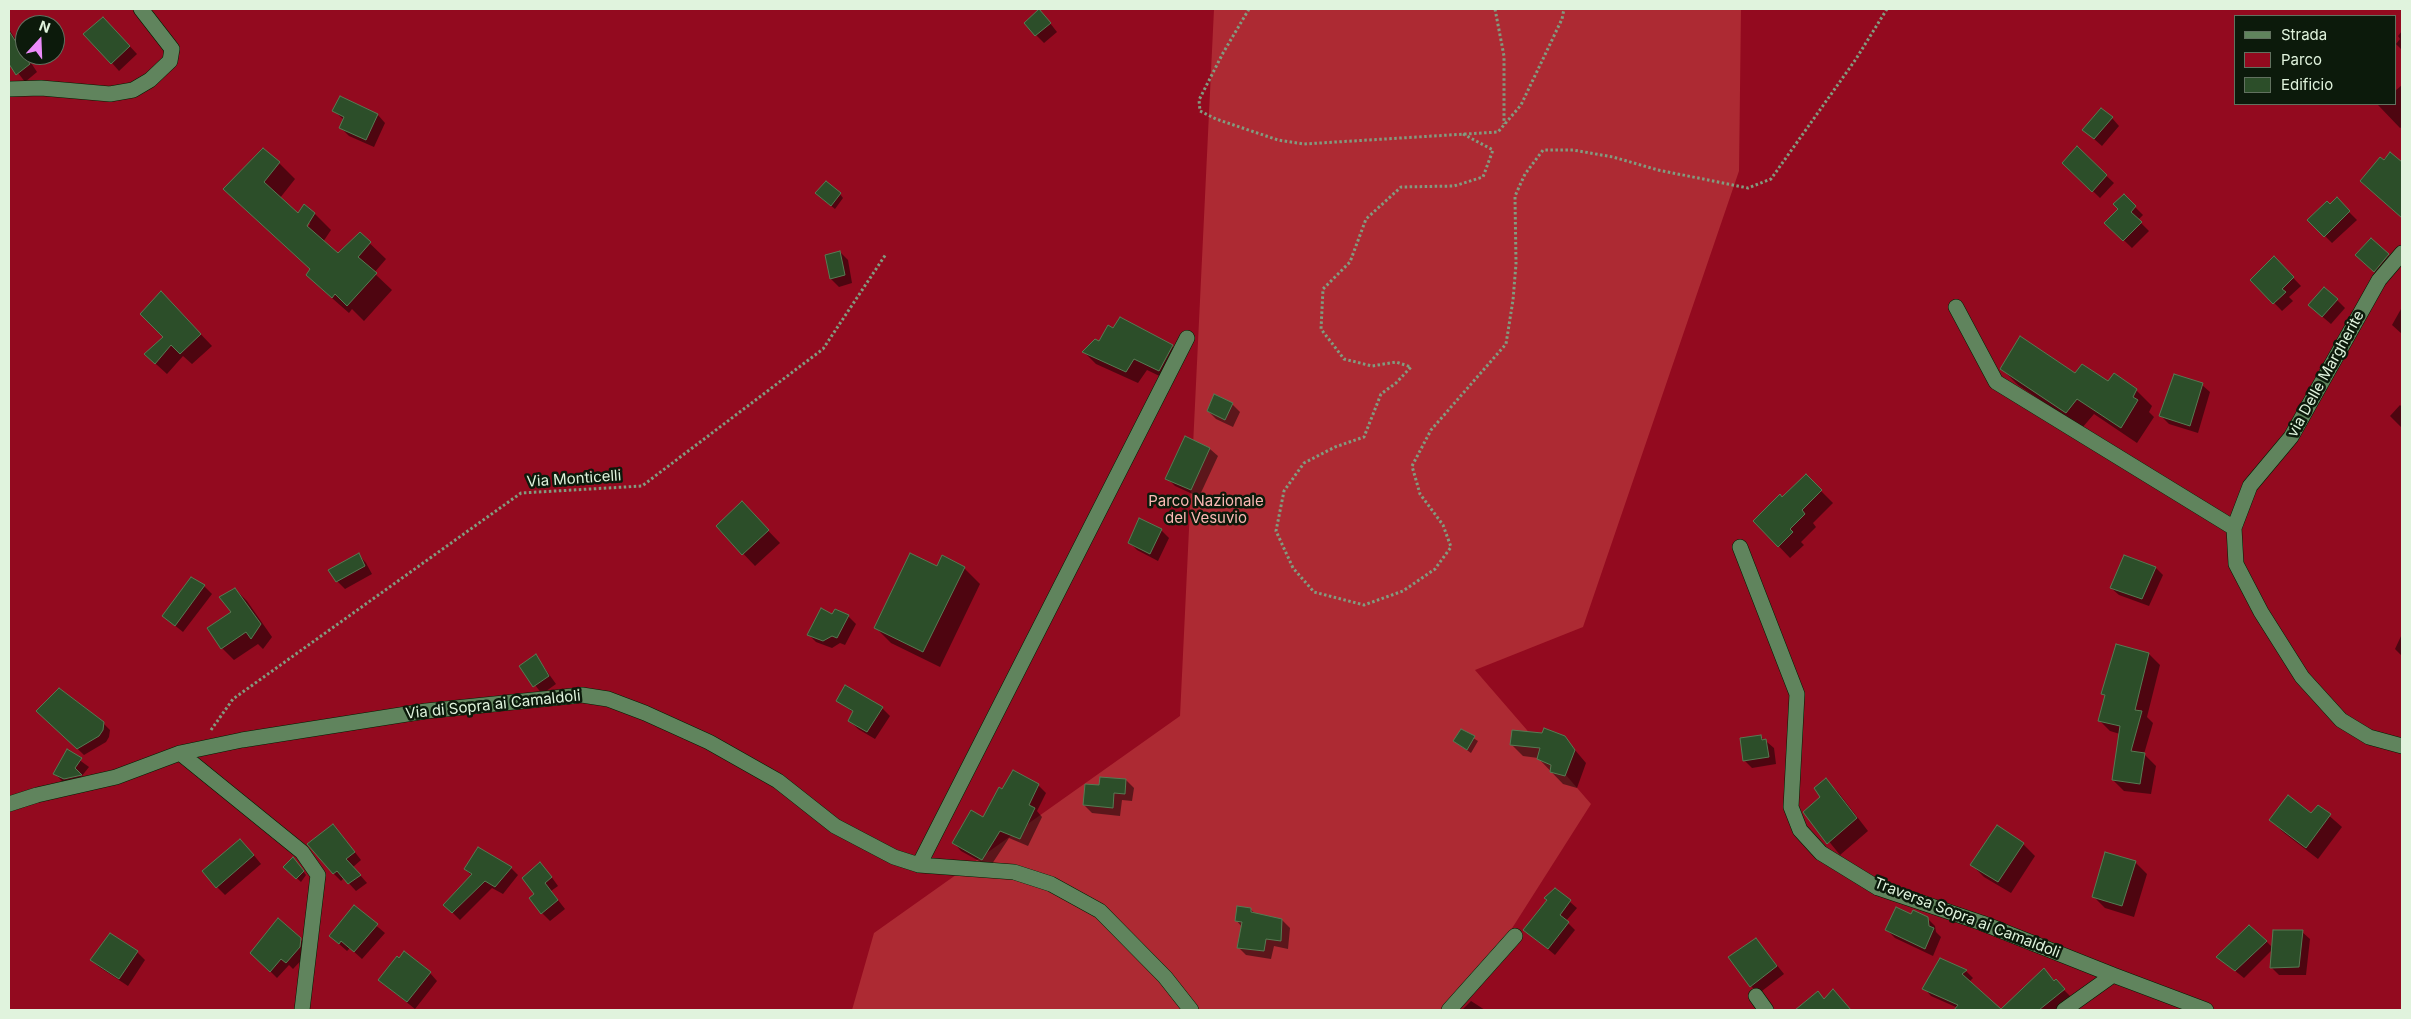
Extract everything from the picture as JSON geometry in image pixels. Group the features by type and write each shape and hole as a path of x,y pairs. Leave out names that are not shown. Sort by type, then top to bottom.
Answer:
{"street":[{"path":"9,89 41,88 110,94 133,90 150,80 170,61 172,50 141,9"},
{"name":"via Delle Margherite","path":"2402,253 2379,280 2291,438 2250,486 2234,528 2236,564 2262,612 2302,677 2341,720 2369,738 2402,746"},
{"path":"1956,306 1996,382 2234,528"},
{"path":"920,865 1187,338"},
{"name":"Traversa Sopra ai Camaldoli","path":"1740,547 1797,694 1790,807 1800,830 1821,853 1878,888 1982,923 2113,975"},
{"name":"Via di Sopra ai Camaldoli","path":"9,804 37,794 116,777 198,749 242,740 426,711 548,696 582,695 608,699 645,713 709,742 778,780 835,826 894,857 920,865 1014,872 1051,884 1100,910 1165,978 1191,1010"},
{"path":"180,754 302,852 318,875 302,1010"},
{"path":"1449,1010 1515,936"},
{"path":"2064,1010 2113,975 2206,1010"},
{"path":"1756,996 1766,1010"}],"path":[{"path":"1249,9 1223,53 1199,100 1200,111 1216,119 1278,140 1304,144 1498,132 1520,105 1562,19 1564,9"},
{"path":"1495,9 1504,56 1504,125"},
{"path":"1463,134 1493,150 1483,177 1454,186 1401,187 1366,218 1350,262 1323,289 1321,329 1344,359 1372,366 1396,362 1410,367 1396,383 1381,394 1364,437 1335,447 1304,463 1284,491 1276,531 1293,568 1314,592 1364,605 1404,591 1435,569 1451,547 1443,525 1420,494 1412,466 1431,430 1506,344 1516,264 1515,196 1525,174 1543,150 1573,150 1613,157 1658,170 1748,188 1771,179 1856,59 1887,9"},
{"name":"Via Monticelli","path":"198,749 233,699 378,598 521,493 642,486 823,350 886,254"}],"green space":[{"name":"Parco Nazionale del Vesuvio","path":"9,9 2402,9 2402,1010 9,1010"},
{"path":"1214,9 1741,9 1739,171 1583,627 1475,670 1591,804 1469,996 1457,1010 852,1010 874,933 1180,716"}],"building":[{"path":"1039,9 1051,23 1035,36 1024,23"},
{"path":"103,17 130,46 111,64 83,34"},
{"path":"9,31 15,40 15,65 29,65 16,75 9,64"},
{"path":"340,96 378,114 366,140 339,128 344,117 332,111"},
{"path":"2101,108 2113,117 2094,139 2082,130"},
{"path":"2077,146 2107,175 2092,192 2062,163"},
{"path":"263,148 280,162 264,182 298,213 304,204 315,213 307,226 338,253 360,232 371,242 358,257 377,273 347,306 335,294 332,298 306,275 310,269 223,189"},
{"path":"2390,152 2402,162 2402,218 2360,181 2380,157 2384,160"},
{"path":"826,181 841,193 831,206 815,193"},
{"path":"2124,194 2136,206 2131,212 2142,222 2123,241 2104,223 2118,209 2113,204"},
{"path":"2337,197 2350,211 2324,237 2307,220 2327,201 2330,204"},
{"path":"2371,238 2389,254 2374,272 2355,255"},
{"path":"840,251 845,275 830,279 825,255"},
{"path":"2274,256 2294,277 2282,289 2286,292 2273,304 2250,280"},
{"path":"2324,287 2338,299 2322,317 2308,305"},
{"path":"161,291 201,334 180,354 171,345 155,364 144,354 163,337 140,314"},
{"path":"1120,317 1173,345 1159,371 1134,359 1126,372 1082,352 1095,339 1099,341 1108,325 1113,328"},
{"path":"2020,336 2075,373 2082,364 2108,381 2114,373 2137,389 2133,397 2138,400 2121,428 2077,399 2066,413 2000,369"},
{"path":"2174,374 2203,383 2190,426 2159,416"},
{"path":"1214,394 1233,403 1225,420 1207,411"},
{"path":"1185,436 1210,448 1191,490 1165,479"},
{"path":"1806,474 1822,490 1802,510 1805,514 1790,529 1793,532 1778,547 1753,521 1780,494 1782,497"},
{"path":"742,501 769,530 742,555 716,526"},
{"path":"1139,518 1162,529 1150,554 1128,543"},
{"path":"359,553 365,566 336,582 328,570"},
{"path":"910,553 937,566 942,555 965,567 923,652 874,628"},
{"path":"2124,555 2156,567 2142,599 2110,588"},
{"path":"191,577 205,585 175,626 162,616"},
{"path":"235,588 261,624 251,639 246,632 221,649 207,628 231,612 219,597"},
{"path":"821,608 832,614 835,609 849,615 837,638 832,636 823,641 807,635"},
{"path":"2116,644 2149,653 2135,710 2142,711 2131,751 2145,753 2140,784 2112,780 2120,726 2098,721 2105,695 2101,694"},
{"path":"536,654 549,676 533,687 519,666"},
{"path":"845,685 883,707 867,732 848,721 853,711 836,701"},
{"path":"59,688 104,722 103,730 99,736 77,749 36,711"},
{"path":"1544,728 1565,736 1575,750 1565,776 1550,772 1551,765 1537,759 1540,748 1510,745 1512,730 1542,733"},
{"path":"1461,729 1475,736 1467,750 1453,741"},
{"path":"1761,735 1762,740 1766,739 1769,757 1743,761 1740,738"},
{"path":"67,749 82,758 75,768 82,775 64,779 53,774"},
{"path":"1013,770 1039,784 1029,805 1035,808 1020,839 1000,831 982,860 952,843 971,810 983,817 999,787 1002,789"},
{"path":"1100,777 1126,779 1125,794 1114,793 1113,808 1083,805 1085,784 1099,785"},
{"path":"1826,778 1857,818 1827,844 1803,812 1820,797 1814,788"},
{"path":"2288,795 2311,813 2318,805 2331,814 2306,848 2269,820"},
{"path":"333,824 355,852 346,859 361,875 348,884 337,871 333,874 307,844"},
{"path":"1997,825 2024,843 1998,882 1970,865"},
{"path":"240,839 254,855 216,888 202,871"},
{"path":"478,847 512,867 495,887 485,881 452,913 443,905 472,874 464,869"},
{"path":"2105,852 2136,861 2122,906 2092,897"},
{"path":"293,857 304,871 296,879 283,867"},
{"path":"540,862 552,877 545,883 558,900 541,914 529,898 534,894 522,878"},
{"path":"1555,888 1571,900 1560,915 1569,922 1548,949 1523,930 1547,900 1544,898"},
{"path":"354,905 378,924 354,952 341,941 339,944 329,936"},
{"path":"1237,906 1251,908 1251,912 1282,919 1281,941 1266,939 1264,951 1237,948 1242,922 1235,921"},
{"path":"1896,907 1911,914 1913,910 1928,917 1929,926 1934,928 1925,949 1885,930"},
{"path":"278,918 301,938 300,947 286,963 281,959 270,972 250,953"},
{"path":"2249,925 2267,941 2235,971 2216,957"},
{"path":"2273,930 2303,930 2299,967 2270,968"},
{"path":"110,933 138,951 119,979 90,960"},
{"path":"1756,938 1777,966 1750,987 1728,957"},
{"path":"404,951 431,972 407,1002 378,980 397,956 399,958"},
{"path":"1940,958 1967,970 1962,974 2001,1009 2044,968 2054,981 2056,979 2065,989 2039,1010 1954,1010 1958,1005 1922,989"},
{"path":"1833,989 1851,1010 1795,1010 1818,991 1824,999"}]}
